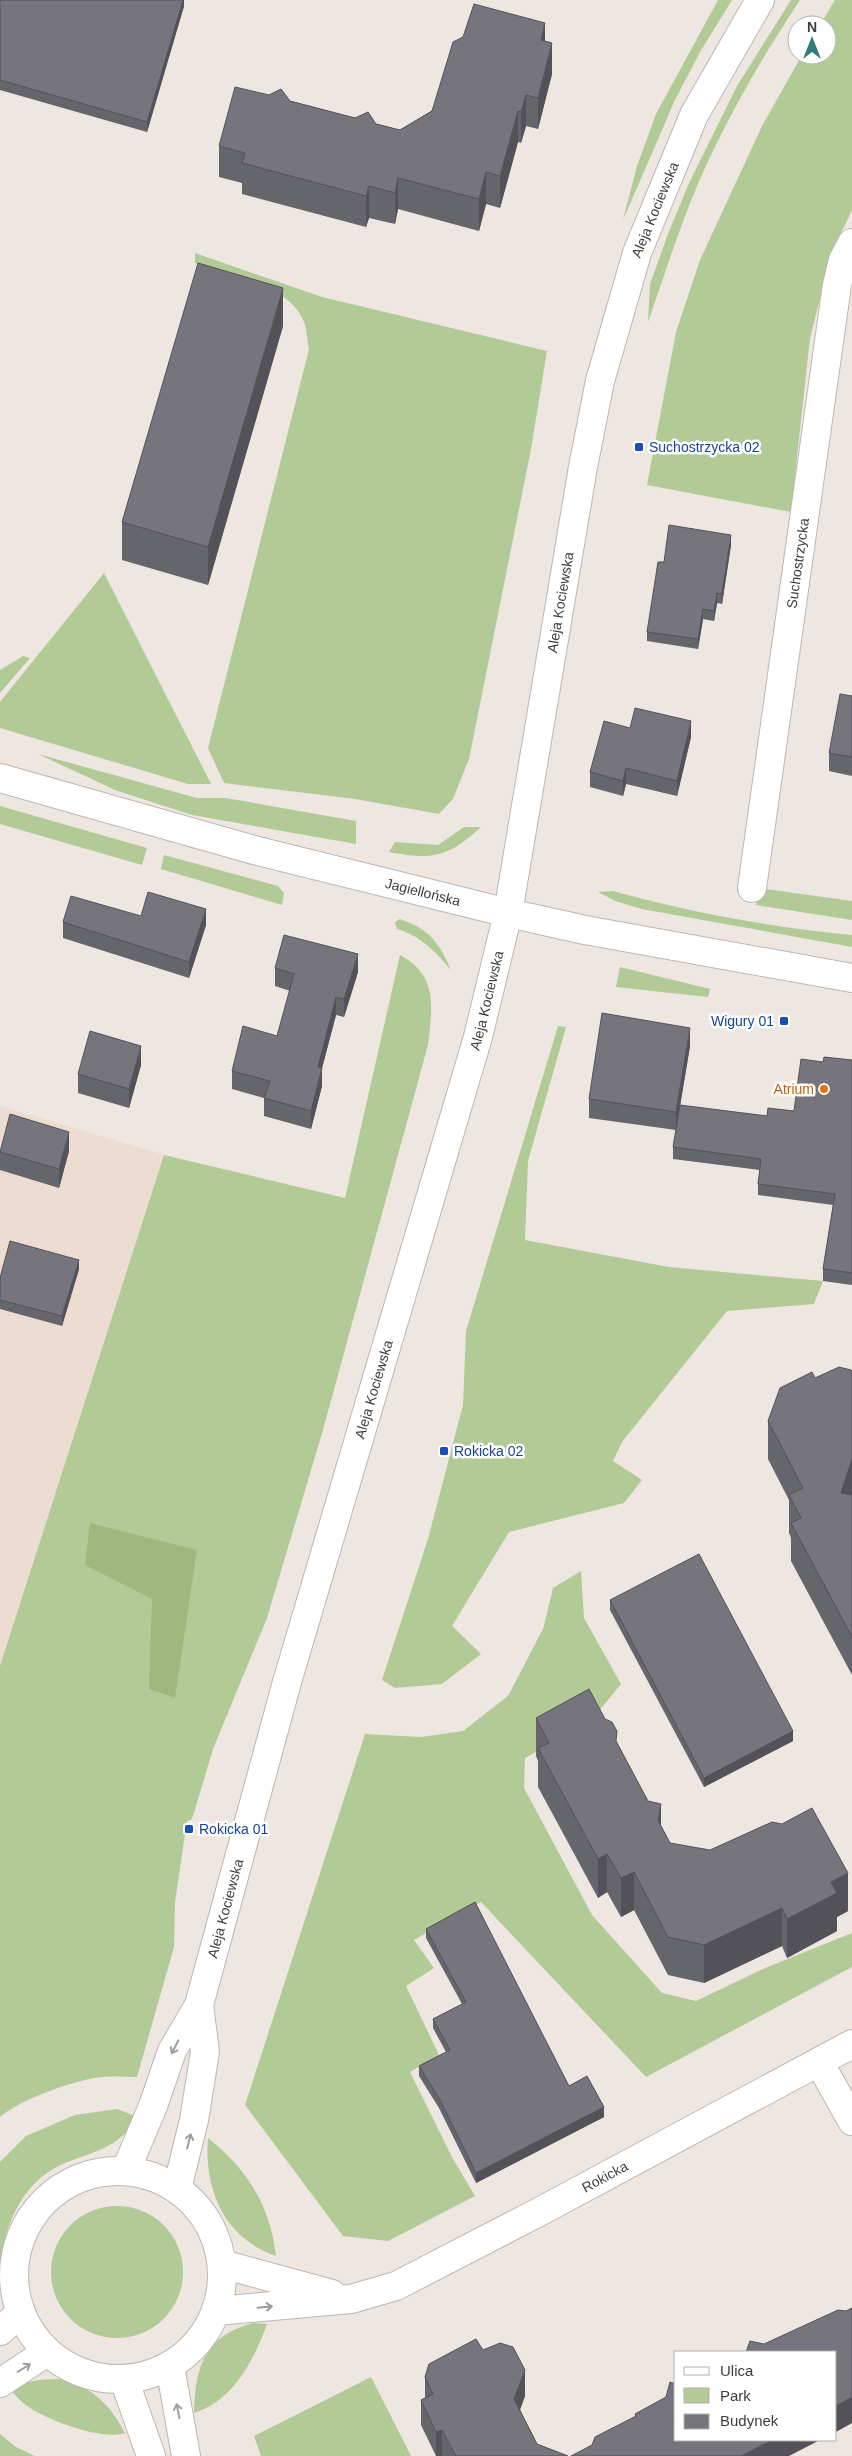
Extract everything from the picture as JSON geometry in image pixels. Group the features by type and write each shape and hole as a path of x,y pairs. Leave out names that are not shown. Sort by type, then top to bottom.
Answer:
{"street":[{"name":"Aleja Kociewska","path":"126,2170 153,2106 172,2051 199,2005 288,1682 475,1046 508,913 600,381 637,252 690,124 760,0"},
{"name":"Suchostrzycka","path":"752,888 837,285 843,260 852,243"},
{"name":"Jagiellońska","path":"0,778 254,850 508,913 585,930 852,978"},
{"name":"Aleja Kociewska","path":"177,2189 194,2120 205,2052 199,2005"},
{"name":"Rokicka","path":"216,2311 351,2299 396,2286 539,2212 852,2044"},
{"path":"819,2062 852,2121"},
{"path":"126,2170 153,2176 177,2189 199,2209 215,2235 222,2264 222,2288 216,2311 205,2333 189,2352 170,2366 147,2375 124,2379 82,2373 47,2352 31,2334 20,2313 13,2278 18,2243 34,2212 59,2188 91,2173 126,2170"},
{"path":"222,2264 351,2299"},
{"path":"0,2330 20,2313"},
{"path":"0,2383 47,2352"},
{"path":"170,2366 186,2456"},
{"path":"124,2379 151,2456"}],"shaded area":[{"path":"0,1106 164,1155 0,1666"}],"green space":[{"path":"718,0 732,0 700,52 675,100 623,220 637,166 656,114"},
{"path":"791,0 800,0 790,15 787,15 787,20 744,91 719,138 697,186 677,237 648,322 650,284 668,234 689,183 737,86"},
{"path":"835,0 852,0 852,210 832,252 810,338 791,512 647,485 676,332 700,260 762,126 796,65 837,65 837,15 826,15"},
{"path":"195,253 322,297 547,351 531,449 469,759 453,799 439,814 355,799 224,783 208,748 309,349 304,322 296,309 285,298 257,282 195,263"},
{"path":"104,573 211,784 188,784 0,728 0,702"},
{"path":"23,656 30,658 0,693 0,670"},
{"path":"38,754 197,798 226,798 356,821 356,844 192,815 115,790"},
{"path":"0,806 147,848 142,865 0,824"},
{"path":"464,827 481,827 449,851 428,856 389,852 395,842 438,845"},
{"path":"164,855 278,886 284,893 282,905 161,869"},
{"path":"758,888 852,901 852,920 756,905"},
{"path":"613,891 672,906 732,918 852,935 852,947 642,909 615,901 598,892"},
{"path":"400,919 419,927 432,938 451,970 427,945 413,935 397,929 395,922"},
{"path":"400,955 413,963 427,983 431,1006 428,1045 323,1430 267,1618 213,1749 193,1816 191,1820 187,1821 175,1902 174,1947 137,2077 102,2077 63,2086 34,2097 0,2117 0,1666 164,1155 345,1198"},
{"path":"620,967 710,989 708,997 616,987"},
{"path":"558,1026 566,1027 528,1161 525,1240 669,1267 823,1281 814,1304 727,1311 622,1442 613,1461 642,1480 624,1503 509,1532 452,1626 481,1654 442,1684 395,1688 382,1680 428,1539 463,1405 466,1331"},
{"path":"90,1523 197,1550 175,1698 149,1689 152,1599 85,1565"},
{"path":"581,1571 584,1618 621,1684 590,1722 525,1758 524,1788 592,1915 662,1993 696,2001 765,1968 852,1933 852,1967 646,2077 481,1902 414,1940 434,1968 406,1986 439,2055 410,2072 453,2159 475,2196 388,2241 343,2236 245,2105 365,1734 421,1737 463,1731 508,1696 543,1629 553,1588"},
{"path":"117,2109 135,2116 130,2127 122,2136 101,2149 55,2168 31,2187 22,2199 14,2213 4,2242 0,2272 0,2162 26,2136 75,2115"},
{"path":"208,2138 234,2162 254,2190 268,2220 276,2256 258,2248 243,2237 221,2210 210,2176"},
{"path":"117,2206 130,2207 142,2211 164,2225 178,2247 182,2259 182,2285 178,2297 164,2319 142,2333 130,2337 117,2338 104,2337 92,2333 70,2319 56,2297 52,2285 51,2272 52,2259 56,2247 70,2225 92,2211 104,2207"},
{"path":"253,2323 267,2324 248,2365 231,2389 220,2399 194,2413 200,2368 213,2345 223,2336"},
{"path":"371,2377 411,2456 261,2456 254,2436"},
{"path":"64,2379 84,2388 100,2399 114,2414 125,2433 115,2435 89,2432 61,2423 36,2412 23,2403 10,2390 30,2382"},
{"path":"0,2434 16,2447 35,2456 0,2456"}],"building":[{"path":"0,0 183,0 147,122 0,80"},
{"path":"474,4 545,23 541,40 552,43 538,98 526,95 521,112 518,111 500,176 486,172 479,199 398,178 395,193 369,186 366,196 242,163 245,153 219,146 235,87 269,95 281,89 290,101 355,118 368,112 376,124 400,130 432,111 453,42 463,37"},
{"path":"198,263 283,288 208,547 122,522"},
{"path":"669,525 731,535 722,594 717,593 714,611 703,609 698,639 647,632 658,562 664,562"},
{"path":"840,694 852,696 852,757 829,753"},
{"path":"635,708 691,721 677,781 626,768 623,781 590,772 604,721 630,728"},
{"path":"148,892 206,909 189,962 63,922 71,896 141,916"},
{"path":"284,935 358,954 344,999 336,997 318,1067 322,1068 311,1111 264,1098 270,1081 232,1071 243,1026 277,1036 294,974 275,968"},
{"path":"602,1013 690,1028 676,1112 589,1099"},
{"path":"90,1031 141,1046 129,1089 78,1074"},
{"path":"824,1057 852,1060 852,1273 823,1269 835,1194 758,1184 761,1159 673,1147 680,1105 767,1116 768,1108 794,1111 801,1059 823,1062"},
{"path":"10,1114 69,1132 59,1169 0,1152"},
{"path":"10,1241 79,1260 62,1316 0,1300 0,1278"},
{"path":"839,1367 852,1371 852,1459 841,1493 852,1495 852,1637 791,1523 801,1518 789,1495 803,1488 768,1421 780,1388 812,1372 815,1378"},
{"path":"699,1554 793,1731 704,1778 610,1600"},
{"path":"589,1689 605,1719 612,1722 617,1731 616,1741 648,1801 661,1804 658,1820 670,1843 710,1850 772,1822 782,1824 812,1808 848,1873 831,1882 837,1893 787,1919 782,1908 704,1945 668,1937 634,1872 621,1878 607,1854 598,1859 538,1748 549,1743 536,1718"},
{"path":"475,1902 569,2086 587,2076 604,2107 476,2173 439,2098 419,2066 450,2050 433,2019 466,2002 426,1929"},
{"path":"852,2308 852,2397 837,2405 837,2351 746,2351 750,2341 764,2344 838,2310 846,2311"},
{"path":"476,2339 483,2350 500,2343 513,2347 525,2370 514,2399 537,2444 568,2456 456,2456 442,2430 436,2432 421,2400 433,2394 425,2377 429,2364"},
{"path":"670,2382 674,2383 674,2441 770,2441 741,2456 571,2456 592,2445 595,2437 636,2416 635,2414 666,2397"}],"place":[{"name":"Suchostrzycka 02","path":"639,447"},
{"name":"Wigury 01","path":"784,1021"},
{"name":"Atrium","path":"824,1089"},
{"name":"Rokicka 02","path":"444,1451"},
{"name":"Rokicka 01","path":"189,1829"}]}
